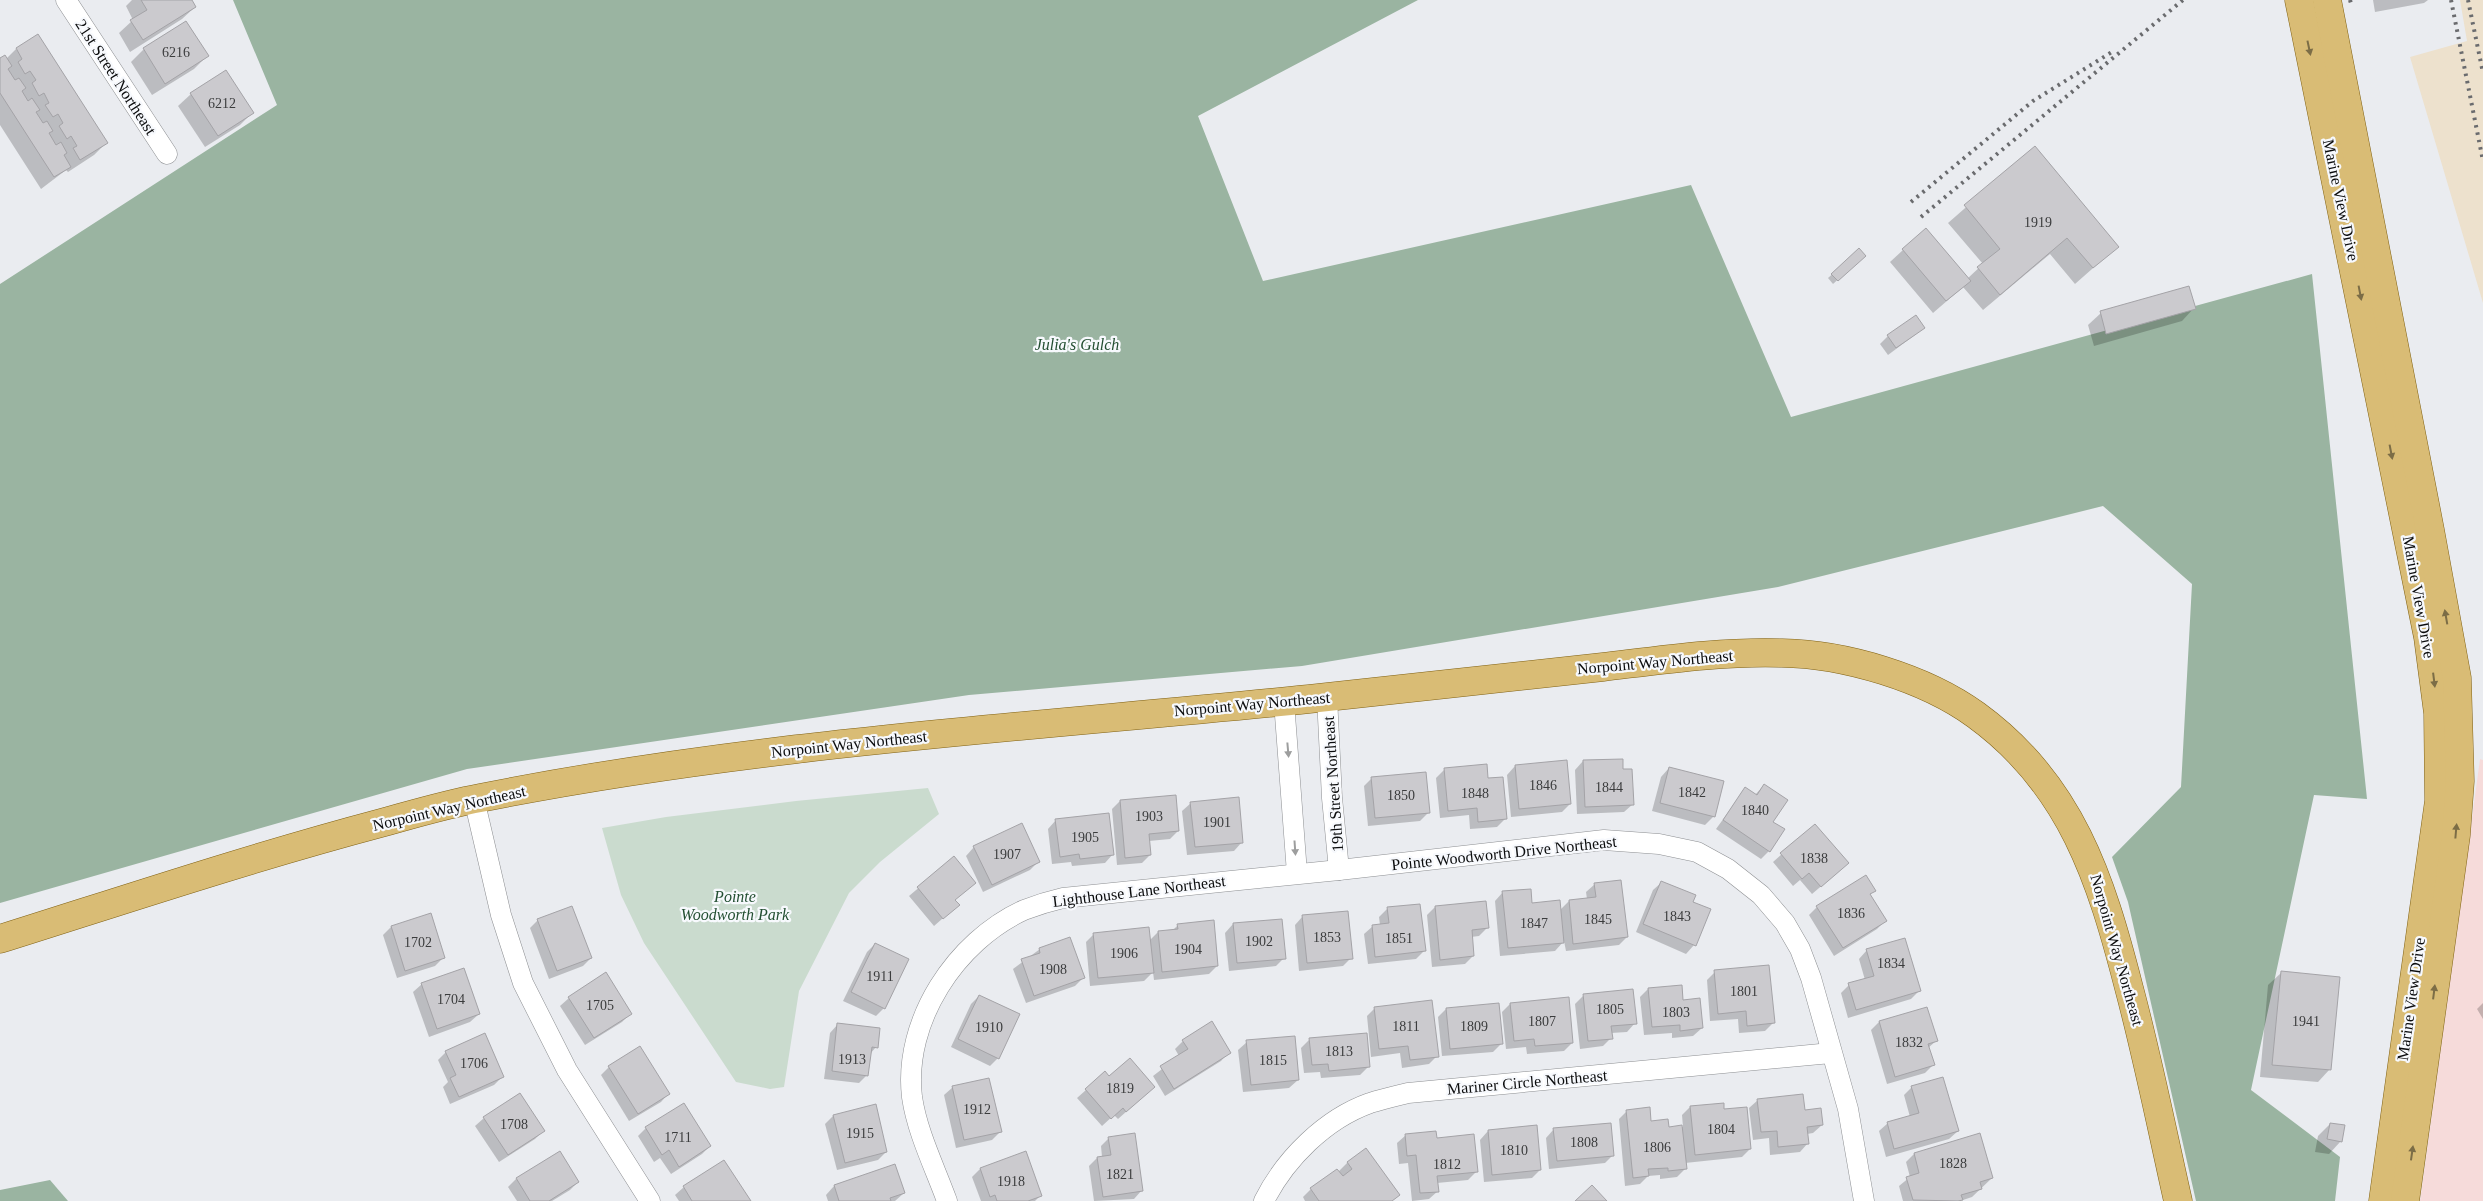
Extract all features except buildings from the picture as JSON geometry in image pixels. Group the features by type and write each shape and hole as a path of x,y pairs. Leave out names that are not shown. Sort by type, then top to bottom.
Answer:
{"main road":[{"name":"Marine View Drive","path":"2299,0 2428,637 2438,713 2438,801 2383,1201"},
{"name":"Marine View Drive","path":"2326,0 2430,530 2457,678 2460,781 2456,834 2405,1201"},
{"name":"Norpoint Way Northeast","path":"0,939 310,842 474,799 641,769 970,730 1284,702 1702,656 1783,653 1859,665 1901,676 1942,693 1978,716 2014,748 2046,784 2072,824 2093,867 2109,909 2145,1049 2178,1201"}],"street":[{"name":"21st Street Northeast","path":"66,0 167,154"},
{"name":"19th Street Northeast","path":"1327,697 1332,798 1340,870"},
{"path":"1284,702 1297,873"},
{"path":"474,799 501,915 523,983 567,1070 650,1201"},
{"name":"Pointe Woodworth Drive Northeast","path":"1297,873 1340,870 1604,840 1659,844 1697,852 1728,869 1760,896 1784,923 1800,949 1811,978 1848,1109 1864,1201"},
{"name":"Lighthouse Lane Northeast","path":"948,1201 917,1118 912,1097 912,1074 914,1052 920,1026 930,1002 959,959 995,928 1022,911 1064,898 1297,873"},
{"name":"Mariner Circle Northeast","path":"1264,1201 1284,1168 1320,1133 1341,1118 1369,1103 1408,1093 1831,1053"}],"shaded area":[{"path":"2460,0 2483,0 2483,303 2410,57 2467,41"},
{"path":"2480,759 2483,760 2483,1201 2420,1201"}],"green space":[{"name":"Julia's Gulch","path":"233,0 1418,0 1198,116 1263,281 1691,185 1791,417 2312,274 2367,799 2314,795 2251,1090 2340,1157 2335,1201 2196,1201 2128,902 2112,857 2181,787 2192,584 2103,506 1778,587 1302,666 969,695 467,769 0,903 0,284 277,105"},
{"name":"Pointe Woodworth Park","path":"928,788 939,814 880,862 849,893 799,991 784,1087 770,1089 736,1082 644,943 621,895 602,828 666,817 796,801"},
{"path":"50,1180 68,1201 0,1201 0,1190"}],"railway":[{"path":"1921,217 2183,0"},
{"path":"2350,0 2352,7"},
{"path":"2451,0 2483,161"},
{"path":"2468,0 2483,73"},
{"path":"1911,202 2033,101 2115,50"}]}
